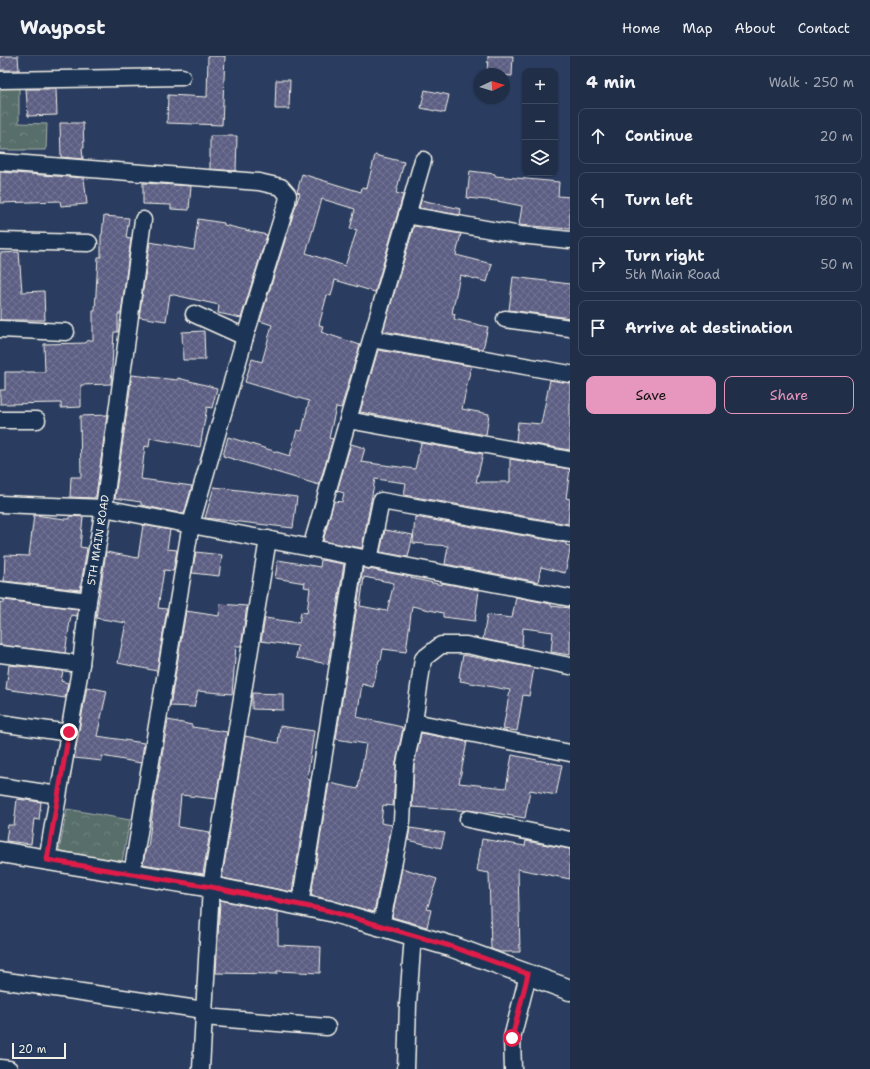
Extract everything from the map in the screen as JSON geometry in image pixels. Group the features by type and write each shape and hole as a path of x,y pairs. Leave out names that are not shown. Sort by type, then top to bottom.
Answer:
{"street":[{"path":"0,80 182,78"},
{"path":"311,548 423,160"},
{"path":"0,162 259,182 281,187 288,195 245,337 192,524 132,874"},
{"path":"407,215 520,235 570,240"},
{"name":"5TH MAIN ROAD","path":"47,860 81,664 88,601 104,508 143,220"},
{"path":"0,240 89,243"},
{"path":"194,314 245,337"},
{"path":"505,319 570,328"},
{"path":"0,329 66,332"},
{"path":"372,339 570,374"},
{"path":"0,420 37,420"},
{"path":"348,420 570,460"},
{"path":"300,905 362,559 381,501 570,534"},
{"path":"0,504 104,508 570,598"},
{"path":"201,1069 211,887 268,539"},
{"path":"0,590 88,601"},
{"path":"380,926 402,821 405,764 414,722 424,659 441,646 466,645 570,666"},
{"path":"0,654 81,664"},
{"path":"414,722 570,754"},
{"path":"0,723 69,732"},
{"path":"0,786 58,795"},
{"path":"468,818 570,840"},
{"path":"0,852 211,887 330,911 450,946 570,990"},
{"path":"406,1069 408,1004 413,935"},
{"path":"513,1069 512,1038 528,974"},
{"path":"0,980 204,1014 327,1027"},
{"path":"0,1068 9,1069"}],"green space":[{"path":"0,83 19,83 19,123 47,124 46,150 0,150"},
{"path":"67,809 130,820 122,862 59,851"}],"building":[{"path":"0,56 18,56 19,70 0,70"},
{"path":"208,56 225,56 222,125 167,123 168,95 207,97"},
{"path":"488,56 513,56 512,76 510,76 510,68 487,68"},
{"path":"276,80 290,80 289,109 275,109"},
{"path":"26,89 56,89 57,115 28,116"},
{"path":"425,90 449,95 445,113 421,108"},
{"path":"60,123 83,123 83,159 61,157"},
{"path":"210,136 237,136 236,171 210,169"},
{"path":"375,155 404,162 396,193 403,195 375,292 335,280 331,296 327,295 319,325 323,326 321,332 360,345 341,408 336,407 329,438 333,439 319,485 223,456 228,437 290,456 297,430 302,431 309,401 245,382 252,359 262,362 272,325 260,321 300,193 297,192 302,174 361,192 362,187 367,188","holes":["322,199 355,209 350,229 357,230 345,266 306,253"]},
{"path":"470,171 495,174 495,176 559,182 558,196 570,197 570,229 519,225 522,206 497,201 467,198"},
{"path":"0,172 84,178 87,204 61,206 60,201 0,203"},
{"path":"143,183 191,186 189,210 171,209 171,205 143,204"},
{"path":"421,200 461,209 460,215 419,208"},
{"path":"104,216 129,218 126,238 131,239 121,314 118,314 118,332 114,332 111,384 81,385 81,407 61,408 61,403 0,404 0,390 5,390 5,372 45,372 44,344 86,343 86,341 93,340 93,311 95,311 98,257 101,257 101,235"},
{"path":"198,219 224,223 224,225 267,235 241,318 218,313 219,305 170,294 166,321 139,317 150,242 194,250"},
{"path":"414,226 461,234 456,255 492,264 487,282 460,275 452,313 455,314 454,319 488,327 483,349 383,331"},
{"path":"19,252 22,292 44,291 45,320 0,320 0,253"},
{"path":"513,277 570,284 570,318 509,310"},
{"path":"204,331 205,360 183,360 182,332"},
{"path":"378,350 471,366 462,409 489,414 486,435 360,412"},
{"path":"132,375 177,380 178,378 217,388 212,408 207,407 200,447 150,438 149,447 145,446 141,479 192,486 184,514 141,505 141,502 115,498"},
{"path":"550,380 570,383 570,450 516,441 518,422 541,424"},
{"path":"107,415 96,496 95,498 70,497 71,477 81,477 80,416"},
{"path":"421,443 483,454 476,482 510,482 510,459 570,469 566,498 570,499 568,524 404,495 406,483 375,479 362,548 323,541 334,501 342,502 344,493 337,491 351,444 365,448 361,462 415,469"},
{"path":"214,487 297,497 293,528 205,518"},
{"path":"34,515 65,519 70,519 70,516 83,517 80,547 87,548 80,590 4,581 5,555 29,556"},
{"path":"415,517 566,543 566,545 570,546 570,551 565,573 541,567 538,582 445,564 448,546 413,543"},
{"path":"143,525 170,530 167,549 177,550 173,571 164,570 158,608 167,609 157,671 118,663 126,623 96,618 106,552 138,558"},
{"path":"385,530 413,535 408,557 380,552"},
{"path":"196,552 222,555 219,576 192,573"},
{"path":"278,560 320,567 321,560 344,564 328,664 296,658 298,646 261,641 265,618 299,623 301,612 307,613 310,588 304,587 305,583 275,578"},
{"path":"363,568 412,577 411,578 442,585 442,583 479,590 475,621 443,617 443,613 412,606 406,652 383,649 373,687 362,684 357,717 403,728 396,763 393,806 383,805 381,823 392,825 374,912 311,895 329,783 358,789 366,744 336,739","holes":["364,577 394,583 387,611 360,606"]},
{"path":"516,597 551,604 551,606 570,608 570,655 551,652 553,632 523,628 522,647 483,639 487,615 512,618"},
{"path":"4,600 78,609 77,616 71,615 65,653 0,645 0,602 4,603"},
{"path":"220,604 247,606 241,646 236,646 232,694 198,691 194,707 170,706 186,611 219,616"},
{"path":"463,655 534,668 529,696 523,695 517,731 503,729 510,690 460,681 461,678 459,677"},
{"path":"9,665 63,671 61,681 68,683 65,698 6,689"},
{"path":"87,687 107,691 97,736 144,743 141,763 102,756 102,761 74,758"},
{"path":"252,693 283,694 283,710 252,709"},
{"path":"168,720 192,725 192,727 227,732 216,799 181,795 178,827 210,832 203,874 143,864 146,848 148,848 153,808"},
{"path":"280,726 314,731 307,779 310,780 292,892 222,878 245,736 278,743"},
{"path":"421,733 467,742 459,783 506,788 512,755 562,765 556,795 530,790 525,818 489,812 412,807 414,765"},
{"path":"17,799 41,802 39,820 34,819 31,844 6,841 8,825 14,825"},
{"path":"410,828 445,833 441,848 408,840"},
{"path":"482,839 525,846 526,841 570,849 570,879 518,869 520,952 500,952 491,949 489,873 477,871"},
{"path":"402,868 437,879 427,909 431,910 427,927 392,917"},
{"path":"220,900 278,912 278,945 321,947 320,973 277,971 277,974 216,973"}],"route":[{"path":"69,732 47,860 211,887 330,911 450,946 528,974 512,1038"}]}
